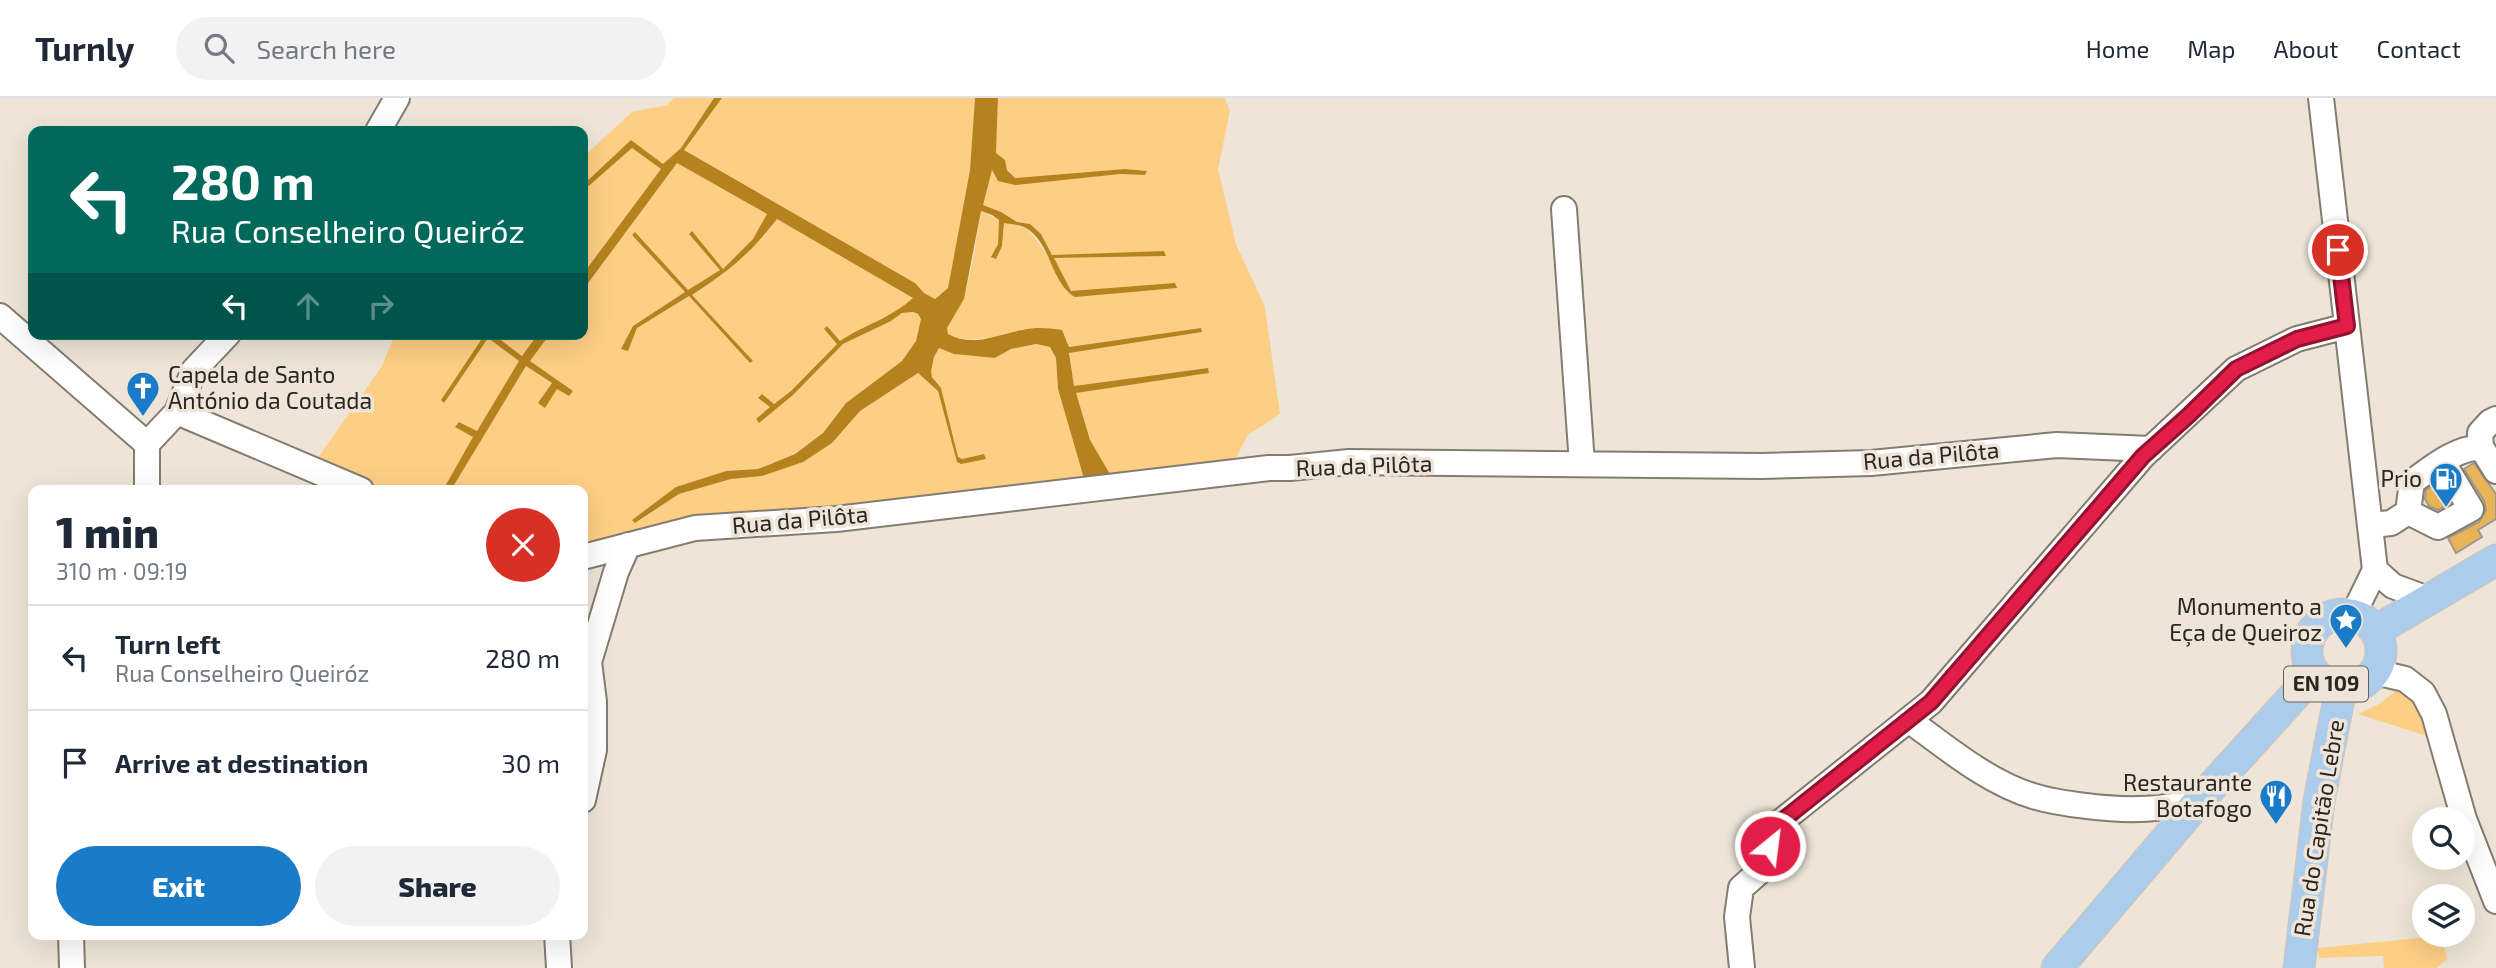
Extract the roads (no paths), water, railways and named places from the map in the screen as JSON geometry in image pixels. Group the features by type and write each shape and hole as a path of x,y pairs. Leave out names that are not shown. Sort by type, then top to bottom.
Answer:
{"main road":[{"name":"EN 109","path":"2364,623 2381,651 2375,672 2357,686 2341,688 2324,682 2314,674 2306,653 2308,641 2313,631 2330,616 2364,623 2428,599 2496,560"},
{"name":"EN 109","path":"2057,968 2197,803 2314,674"},
{"name":"Rua do Capitão Lebre","path":"2299,968 2319,802 2341,688"}],"street":[{"path":"381,126 397,98"},
{"path":"2321,98 2375,570 2364,623"},
{"path":"1564,209 1582,464"},
{"path":"0,316 147,444"},
{"path":"1742,968 1737,918 1741,888 1767,865 1773,828 1931,702 2143,456 2236,369 2297,339 2347,326"},
{"path":"147,485 147,444 177,412 194,370 222,340"},
{"path":"177,412 349,485"},
{"path":"2496,419 2480,433 2481,447 2496,471"},
{"name":"Rua da Pilôta","path":"588,555 695,528 836,519 1269,468 1349,462 1803,465 1871,463 2057,445 2151,449"},
{"path":"2371,525 2391,523 2408,512 2412,482 2467,448 2481,447"},
{"path":"2408,512 2438,527 2471,509 2442,461"},
{"path":"588,777 594,750 594,702 589,662 616,572 628,545"},
{"path":"2375,570 2393,586 2428,599"},
{"path":"2375,672 2405,679 2423,693 2434,714 2464,819 2496,901"},
{"path":"1910,721 1957,755 2008,786 2033,796 2062,803 2138,809 2197,803"},
{"path":"71,940 72,968"},
{"path":"557,940 559,968"}],"place":[{"name":"Capela de Santo António da Coutada","path":"143,418"},
{"name":"Prio","path":"2446,509"},
{"name":"Monumento a Eça de Queiroz","path":"2346,650"},
{"name":"Restaurante Botafogo","path":"2276,826"}]}
